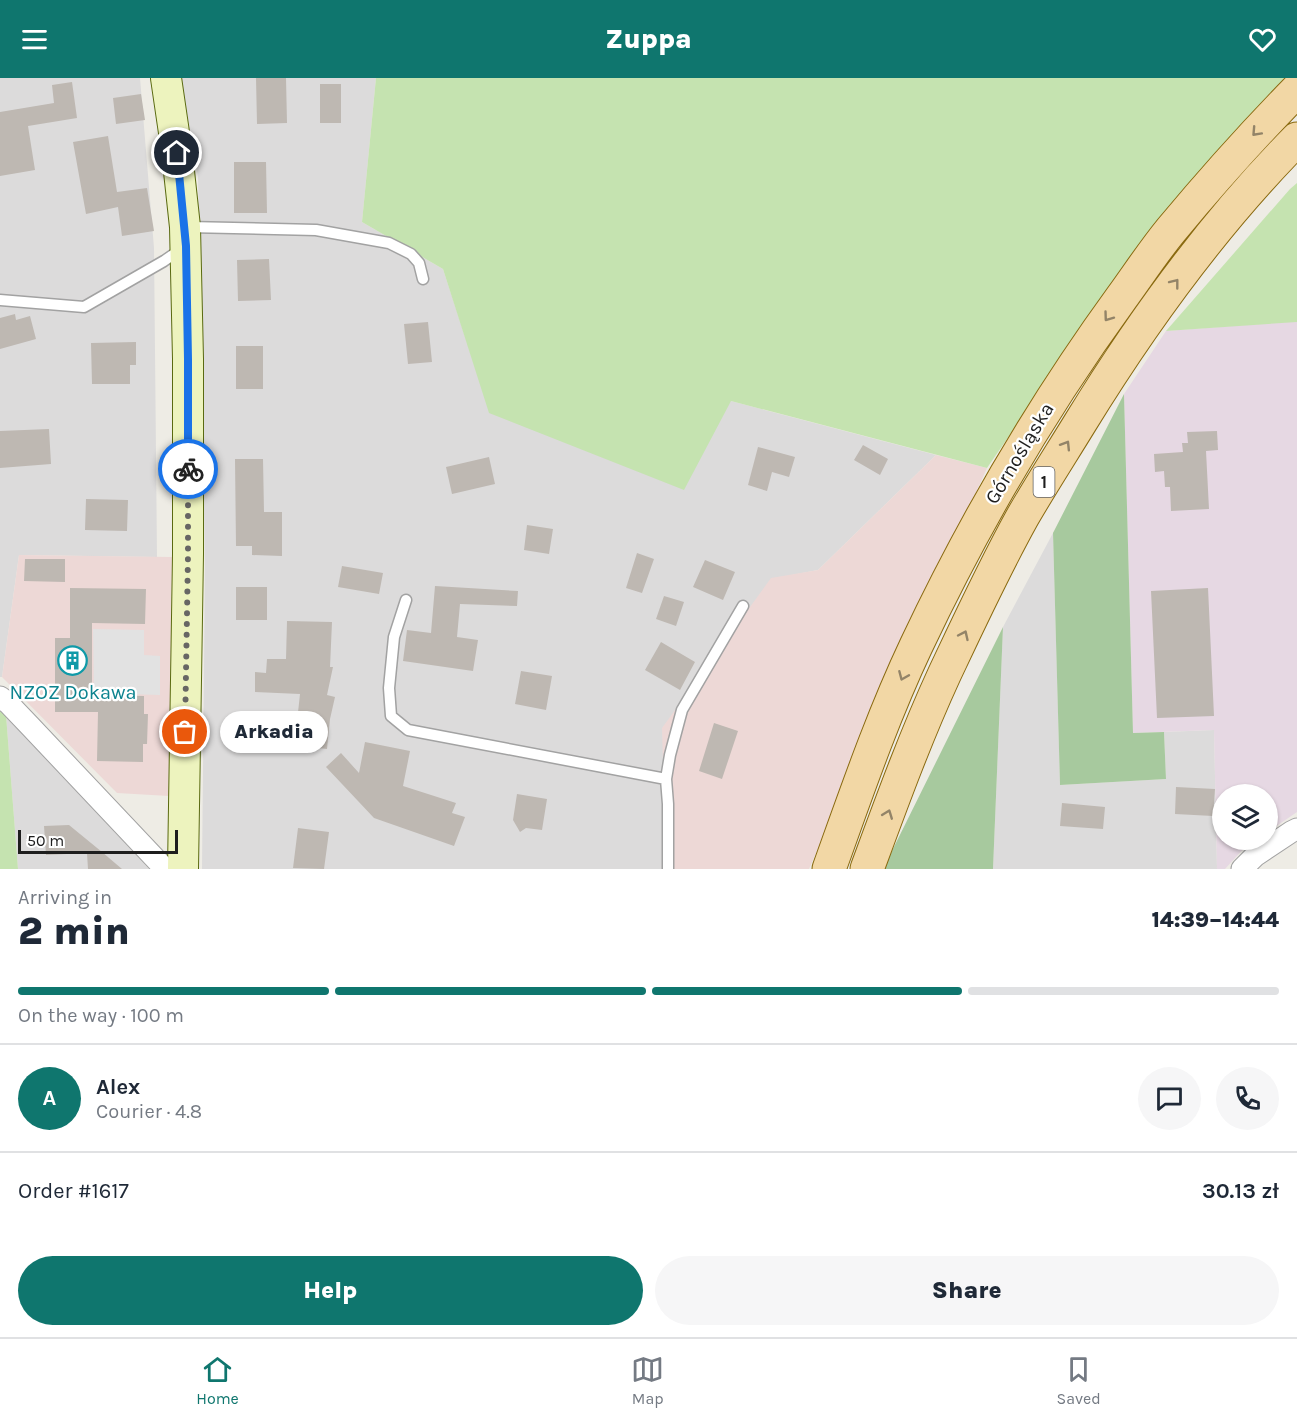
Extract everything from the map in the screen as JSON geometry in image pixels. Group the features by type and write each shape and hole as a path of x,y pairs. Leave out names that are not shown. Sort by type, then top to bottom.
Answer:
{"main road":[{"name":"Górnośląska","path":"829,869 880,732 915,647 974,529 1026,439 1083,350 1169,232 1226,165 1297,90"},
{"name":"Górnośląska","path":"867,869 900,781 944,677 1023,517 1116,364 1166,295 1246,194 1297,139"}],"street":[{"path":"166,78 177,153 185,237 188,371 188,554 183,869"},
{"path":"0,697 165,869"},
{"path":"1242,869 1255,856 1297,829"}],"lane":[{"path":"0,300 84,307 164,261 185,237 316,230 389,243 411,254 419,263 423,279"},
{"path":"406,600 394,637 389,688 391,716 408,730 666,779"},
{"path":"668,869 666,779 682,710 743,606"}],"shaded area":[{"path":"0,78 140,78 154,248 157,557 19,555 2,677 0,677"},
{"path":"181,78 376,78 362,222 443,269 490,413 731,401 936,455 818,570 771,579 666,869 202,869 205,566 198,177"},
{"path":"1297,321 1297,812 1278,825 1278,784 1215,784 1214,730 1133,733 1124,394 1166,331"},
{"path":"936,455 987,468 809,869 666,869 662,728 771,578 818,570"},
{"path":"1053,533 1060,785 1166,779 1164,732 1214,730 1215,784 1212,784 1212,850 1217,850 1217,869 993,869 1003,627"},
{"path":"19,555 172,557 169,796 117,793 2,677"},
{"path":"93,629 144,630 144,655 160,656 160,695 94,693"},
{"path":"6,715 149,869 18,869"},
{"path":"1217,850 1242,850 1225,869 1217,869"}],"green space":[{"path":"376,78 1287,78 1151,230 987,468 731,401 684,490 489,413 443,269 362,222"},
{"path":"1297,183 1297,322 1166,331 1290,189"},
{"path":"1124,394 1133,733 1164,732 1166,779 1060,785 1053,533"},
{"path":"1003,627 993,869 883,869 884,867"},
{"path":"0,711 6,715 18,869 0,869"}],"building":[{"path":"256,78 286,78 287,123 257,124"},
{"path":"72,82 77,118 28,126 35,170 0,176 0,112 54,103 52,85"},
{"path":"320,84 341,84 341,123 320,123"},
{"path":"141,94 145,120 116,124 113,98"},
{"path":"108,136 117,192 147,188 154,231 122,236 118,207 86,214 73,142"},
{"path":"234,162 266,162 267,213 234,213"},
{"path":"269,259 271,300 238,301 237,260"},
{"path":"15,314 16,320 30,316 36,339 0,349 0,318"},
{"path":"428,322 432,362 408,364 404,324"},
{"path":"136,342 136,365 130,365 130,384 92,384 91,343"},
{"path":"236,346 263,346 263,389 236,389"},
{"path":"49,429 51,464 0,468 0,431"},
{"path":"1217,431 1218,450 1206,451 1209,509 1171,511 1170,487 1165,487 1164,471 1155,472 1154,454 1183,452 1182,443 1188,443 1187,432"},
{"path":"863,445 888,459 880,475 854,460"},
{"path":"758,447 795,457 789,477 772,472 767,491 748,485"},
{"path":"489,457 495,484 452,494 446,467"},
{"path":"235,459 263,459 264,512 282,512 282,556 252,555 252,546 236,546"},
{"path":"86,499 128,500 127,531 85,530"},
{"path":"527,525 553,529 549,554 524,550"},
{"path":"637,553 654,559 642,593 626,588"},
{"path":"25,559 65,559 65,582 24,581"},
{"path":"705,560 735,572 723,600 693,587"},
{"path":"342,566 383,573 379,594 338,587"},
{"path":"435,586 518,591 517,606 460,604 457,637 478,640 473,671 403,661 407,630 431,633"},
{"path":"236,587 267,587 267,620 236,620"},
{"path":"70,588 146,589 145,624 92,623 92,695 144,696 144,714 148,714 147,744 143,744 143,762 97,761 98,712 55,712 55,638 70,638"},
{"path":"1208,588 1214,716 1157,718 1151,591"},
{"path":"664,596 684,602 676,626 656,619"},
{"path":"287,621 332,622 330,667 333,667 327,695 335,697 327,749 309,747 310,742 295,740 300,694 255,692 255,672 266,673 267,659 286,659"},
{"path":"661,642 695,662 680,690 645,670"},
{"path":"521,671 552,676 546,710 515,704"},
{"path":"714,723 738,731 722,779 699,771"},
{"path":"365,742 410,751 403,786 456,803 452,813 465,817 454,846 374,818 326,767 341,753 359,773"},
{"path":"1176,787 1212,789 1212,816 1175,814"},
{"path":"517,794 547,799 542,830 526,828 520,832 513,820"},
{"path":"1062,803 1105,807 1103,829 1060,826"},
{"path":"69,825 122,869 88,869 87,853 46,855 44,826"},
{"path":"298,828 329,832 324,869 293,868"}],"way so far":[{"path":"185,732 188,469"}],"place":[{"name":"NZOZ Dokawa","path":"73,661"},
{"name":"Arkadia","path":"185,732"}],"route":[{"path":"177,153 186,246 188,469"}]}
